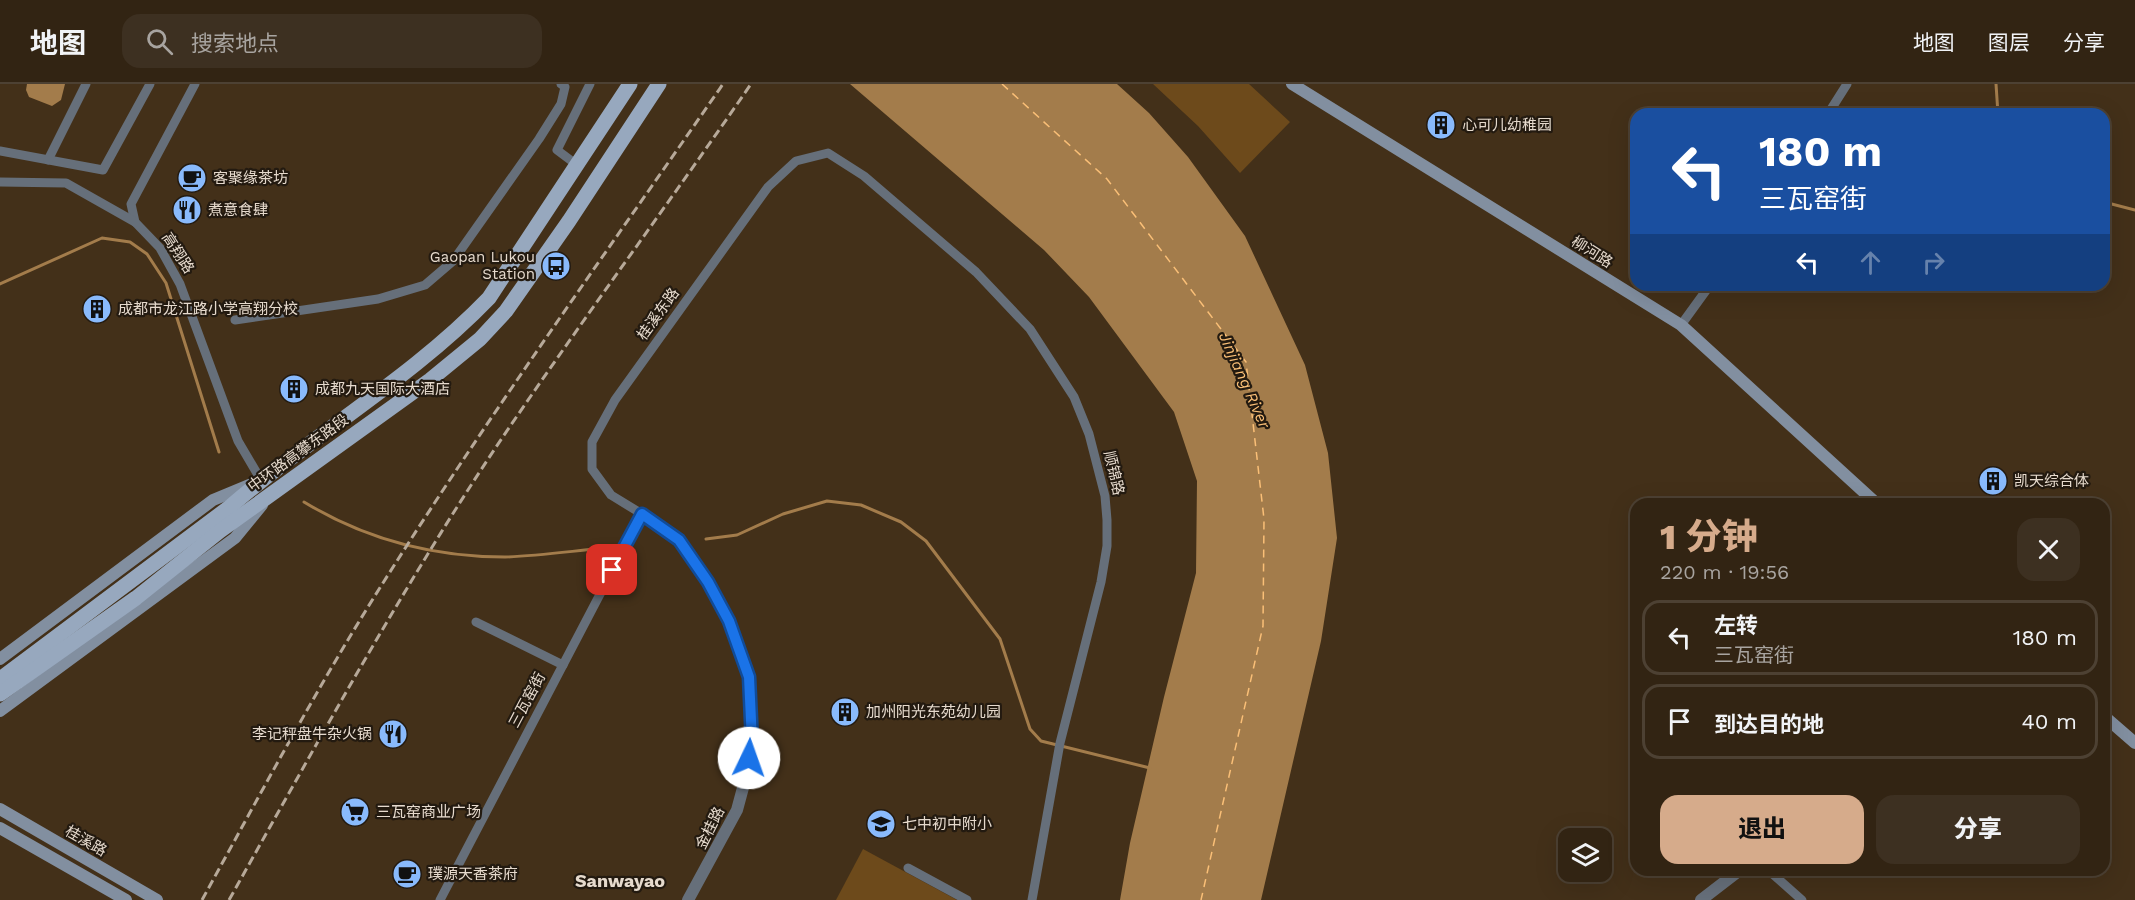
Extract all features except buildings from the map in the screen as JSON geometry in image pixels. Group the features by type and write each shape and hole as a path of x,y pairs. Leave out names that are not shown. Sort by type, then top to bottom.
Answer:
{"main road":[{"name":"中环路高攀东路段","path":"0,694 136,597 215,527 261,480 415,366 464,324 489,298 630,84"},
{"name":"中环路高攀东路段","path":"0,679 215,527 270,496 430,380 486,332 506,311 569,221 659,84"},
{"name":"柳河路","path":"1292,84 1682,325 1870,498"},
{"path":"0,659 213,500 261,480"},
{"path":"0,711 235,538 270,496"},
{"path":"2110,721 2135,743"},
{"name":"桂溪路","path":"0,809 157,900"},
{"name":"桂溪路","path":"0,828 126,900"}],"street":[{"path":"48,160 86,84"},
{"path":"0,151 103,170 150,84"},
{"path":"135,222 131,204 195,84"},
{"path":"235,320 378,299 425,285 453,261 539,139 561,104 565,87 561,84"},
{"path":"577,165 557,150 590,84"},
{"path":"1832,108 1847,84"},
{"name":"桂溪东路","path":"642,514 611,495 592,468 592,442 615,400 768,188 796,161 828,153"},
{"name":"顺锦路","path":"828,153 864,176 976,272 1030,329 1074,397 1089,434 1105,496 1107,546 1101,582 1060,743 1032,900"},
{"name":"高翔路","path":"0,182 66,183 135,222 160,248 180,284 238,441 261,480"},
{"path":"1682,325 1706,291"},
{"name":"三瓦窑街","path":"440,900 642,514"},
{"name":"金桂路","path":"642,514 679,540 708,582 729,621 749,677 752,742 747,773 736,810 688,900"},
{"path":"476,622 563,665"},
{"path":"908,868 967,900"},
{"path":"1701,900 1732,876"},
{"path":"1775,876 1802,900"}],"shaded area":[{"path":"1153,84 1249,84 1290,122 1240,173 1198,126"},
{"path":"863,849 957,900 836,900"}],"water":[{"path":"27,84 65,84 61,100 52,106 29,97 26,90"},
{"name":"Jinjiang River","path":"850,84 1117,84 1149,113 1188,157 1245,236 1305,365 1328,453 1337,538 1321,641 1261,900 1120,900 1130,843 1196,573 1197,481 1174,412 1089,297 1044,250"}],"waterway":[{"path":"1996,84 1998,108"},
{"path":"2110,204 2135,210"},
{"path":"0,284 102,238 130,242 147,254 166,283 219,452"},
{"path":"706,539 737,535 783,514 827,501 861,505 901,522 926,541 1000,639 1030,729 1041,741 1150,768"},
{"path":"304,502 327,515 376,536 452,554 505,557 605,548"}],"ferry route":[{"path":"1002,84 1107,179 1246,362 1264,519 1263,626 1201,900"}],"railway":[{"path":"202,900 316,695 388,575 511,389 723,84"},
{"path":"229,900 358,671 460,502 527,401 751,84"}],"place":[{"name":"心可儿幼稚园","path":"1441,125"},
{"name":"客聚缘茶坊","path":"192,178"},
{"name":"煮意食肆","path":"187,210"},
{"name":"Gaopan Lukou Station","path":"556,266"},
{"name":"成都市龙江路小学高翔分校","path":"97,309"},
{"name":"成都九天国际大酒店","path":"294,389"},
{"name":"凯天综合体","path":"1993,481"},
{"name":"加州阳光东苑幼儿园","path":"845,712"},
{"name":"李记秤盘牛杂火锅","path":"393,734"},
{"name":"三瓦窑商业广场","path":"355,812"},
{"name":"七中初中附小","path":"881,824"},
{"name":"璞源天香茶府","path":"407,874"}],"district":[{"name":"Sanwayao","path":"620,881"}],"route":[{"path":"612,570 642,514 679,540 708,582 729,621 749,677 752,742 749,758"}]}
